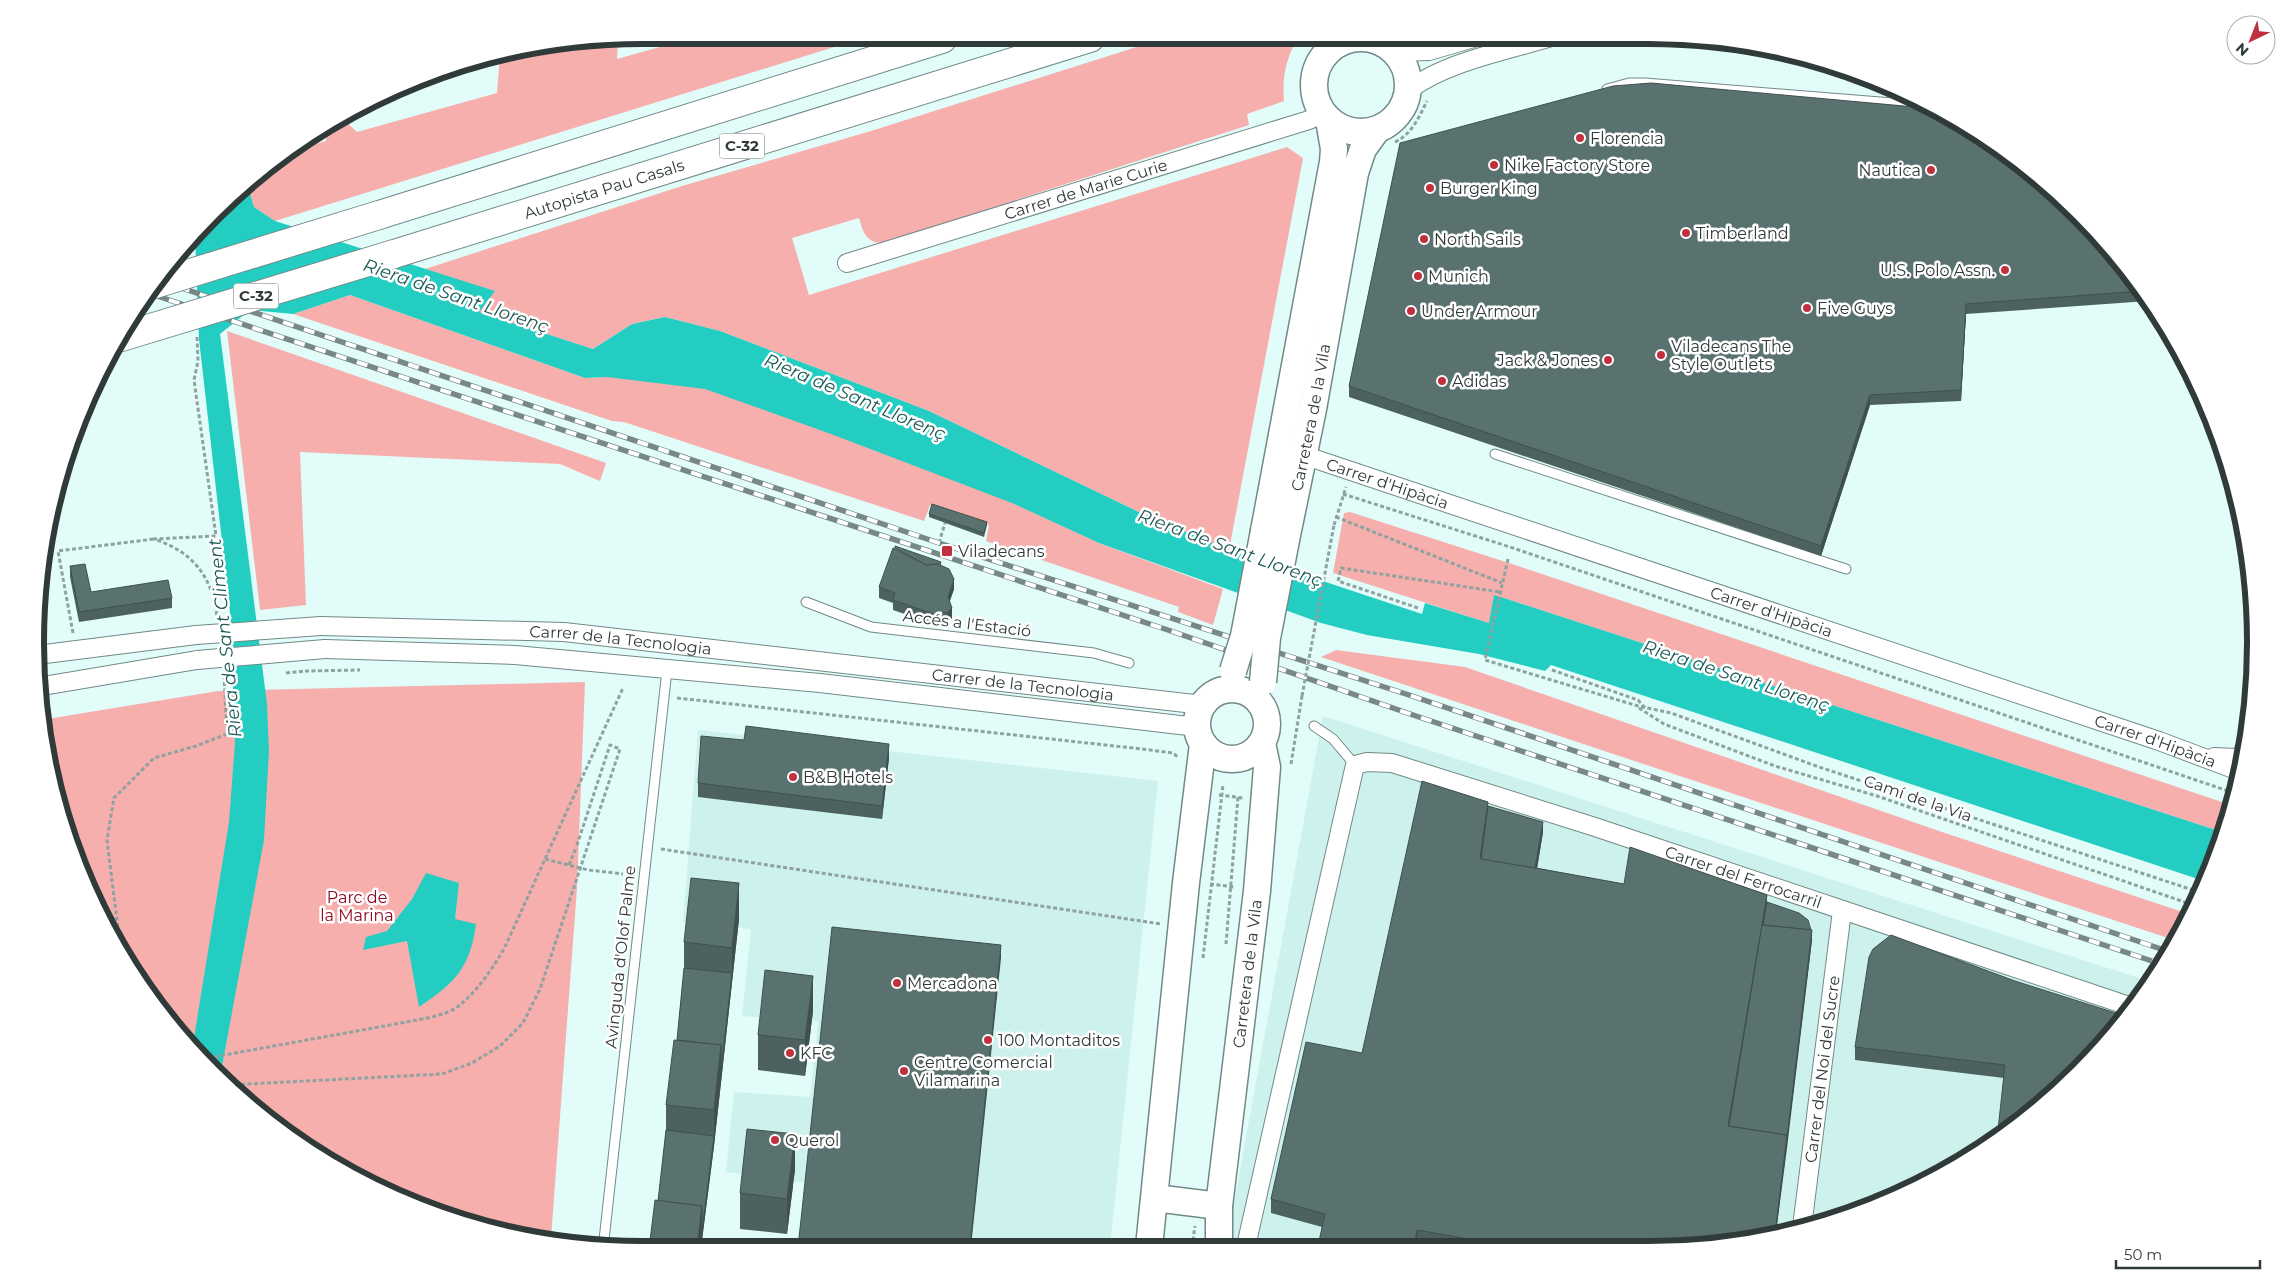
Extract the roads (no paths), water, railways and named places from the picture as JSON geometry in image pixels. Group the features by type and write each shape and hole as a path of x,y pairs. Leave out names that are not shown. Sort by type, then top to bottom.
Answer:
{"highway":[{"name":"C-32","path":"165,281 926,44"},
{"name":"Autopista Pau Casals","path":"129,335 1071,44"}],"street":[{"path":"1338,44 1331,48 1320,62 1314,79 1314,91 1326,117 1337,126 1383,138 1386,126 1418,95 1423,80 1444,71 1530,44"},
{"path":"1383,44 1396,52 1404,64 1418,95"},
{"path":"1396,52 1429,51 1453,44"},
{"name":"Carrer de Marie Curie","path":"847,262 1308,120 1326,117"},
{"name":"Carretera de la Vila","path":"1264,709 1263,682 1275,533 1333,162 1334,149 1326,117"},
{"name":"Carretera de la Vila","path":"1229,681 1275,533 1302,455 1313,409 1355,173 1362,149 1383,138"},
{"name":"Carrer d'Hipàcia","path":"1302,455 2189,752 2234,769"},
{"name":"Carrer de la Tecnologia","path":"44,654 196,635 321,626 564,632 1201,725"},
{"name":"Carrer de la Tecnologia","path":"45,686 197,660 325,649 515,655 667,670 820,682 1201,725"},
{"path":"1150,1241 1197,782 1201,725 1215,694 1229,681 1236,690 1250,694 1264,709 1267,726 1262,743 1253,753 1233,759 1213,754 1201,725"},
{"name":"Carretera de la Vila","path":"1219,1241 1219,1206 1257,891 1267,767 1262,743"},
{"path":"2189,752 2220,758 2236,758"},
{"name":"Carrer del Ferrocarril","path":"1355,765 1366,762 1392,763 1594,827 2125,1005"},
{"path":"1247,1241 1355,765"},
{"name":"Carrer del Noi del Sucre","path":"1803,1221 1842,911"},
{"path":"1155,1198 1219,1206"}],"lane":[{"path":"1602,90 1629,83 1645,83 1912,105"},
{"path":"1495,454 1846,569"},
{"name":"Accés a l'Estació","path":"806,602 871,627 1094,653 1129,663"},
{"name":"Avinguda d'Olof Palme","path":"604,1240 667,670"},
{"path":"1314,726 1333,740 1355,765"}],"water":[{"name":"Riera de Sant Llorenç","path":"249,191 254,207 275,221 495,291 479,312 593,349 632,324 665,317 720,331 929,411 1145,515 1229,550 1422,614 1425,603 1489,623 1494,595 2217,830 2199,879 1551,665 1545,671 1479,654 1367,635 1321,623 1099,543 1012,503 831,434 705,389 607,377 585,378 350,295 293,314 250,310 220,334 267,704 269,751 264,840 222,1068 194,1039 229,822 235,742 230,612 199,339 195,244"},
{"path":"426,873 459,883 455,919 476,924 470,952 459,973 442,990 419,1007 407,941 363,950 366,937 387,931 412,899"}],"railway":[{"path":"164,282 939,543 1409,695 2162,949"},
{"path":"155,295 1171,631 1416,716 2154,962"}],"place":[{"name":"Florencia","path":"1580,138"},
{"name":"Nike Factory Store","path":"1494,165"},
{"name":"Nautica","path":"1931,170"},
{"name":"Burger King","path":"1430,188"},
{"name":"Timberland","path":"1686,233"},
{"name":"North Sails","path":"1424,239"},
{"name":"U.S. Polo Assn.","path":"2005,270"},
{"name":"Munich","path":"1418,276"},
{"name":"Five Guys","path":"1807,308"},
{"name":"Under Armour","path":"1411,311"},
{"name":"Viladecans The Style Outlets","path":"1661,355"},
{"name":"Jack & Jones","path":"1608,360"},
{"name":"Adidas","path":"1442,381"},
{"name":"Viladecans","path":"947,551"},
{"name":"B&B Hotels","path":"793,777"},
{"name":"Mercadona","path":"897,983"},
{"name":"100 Montaditos","path":"988,1040"},
{"name":"KFC","path":"790,1053"},
{"name":"Centre Comercial Vilamarina","path":"904,1071"},
{"name":"Querol","path":"775,1140"}],"water label":[{"name":"Riera de Sant Climent","path":"225,638"}],"park label":[{"name":"Parc de la Marina","path":"357,906"}]}
